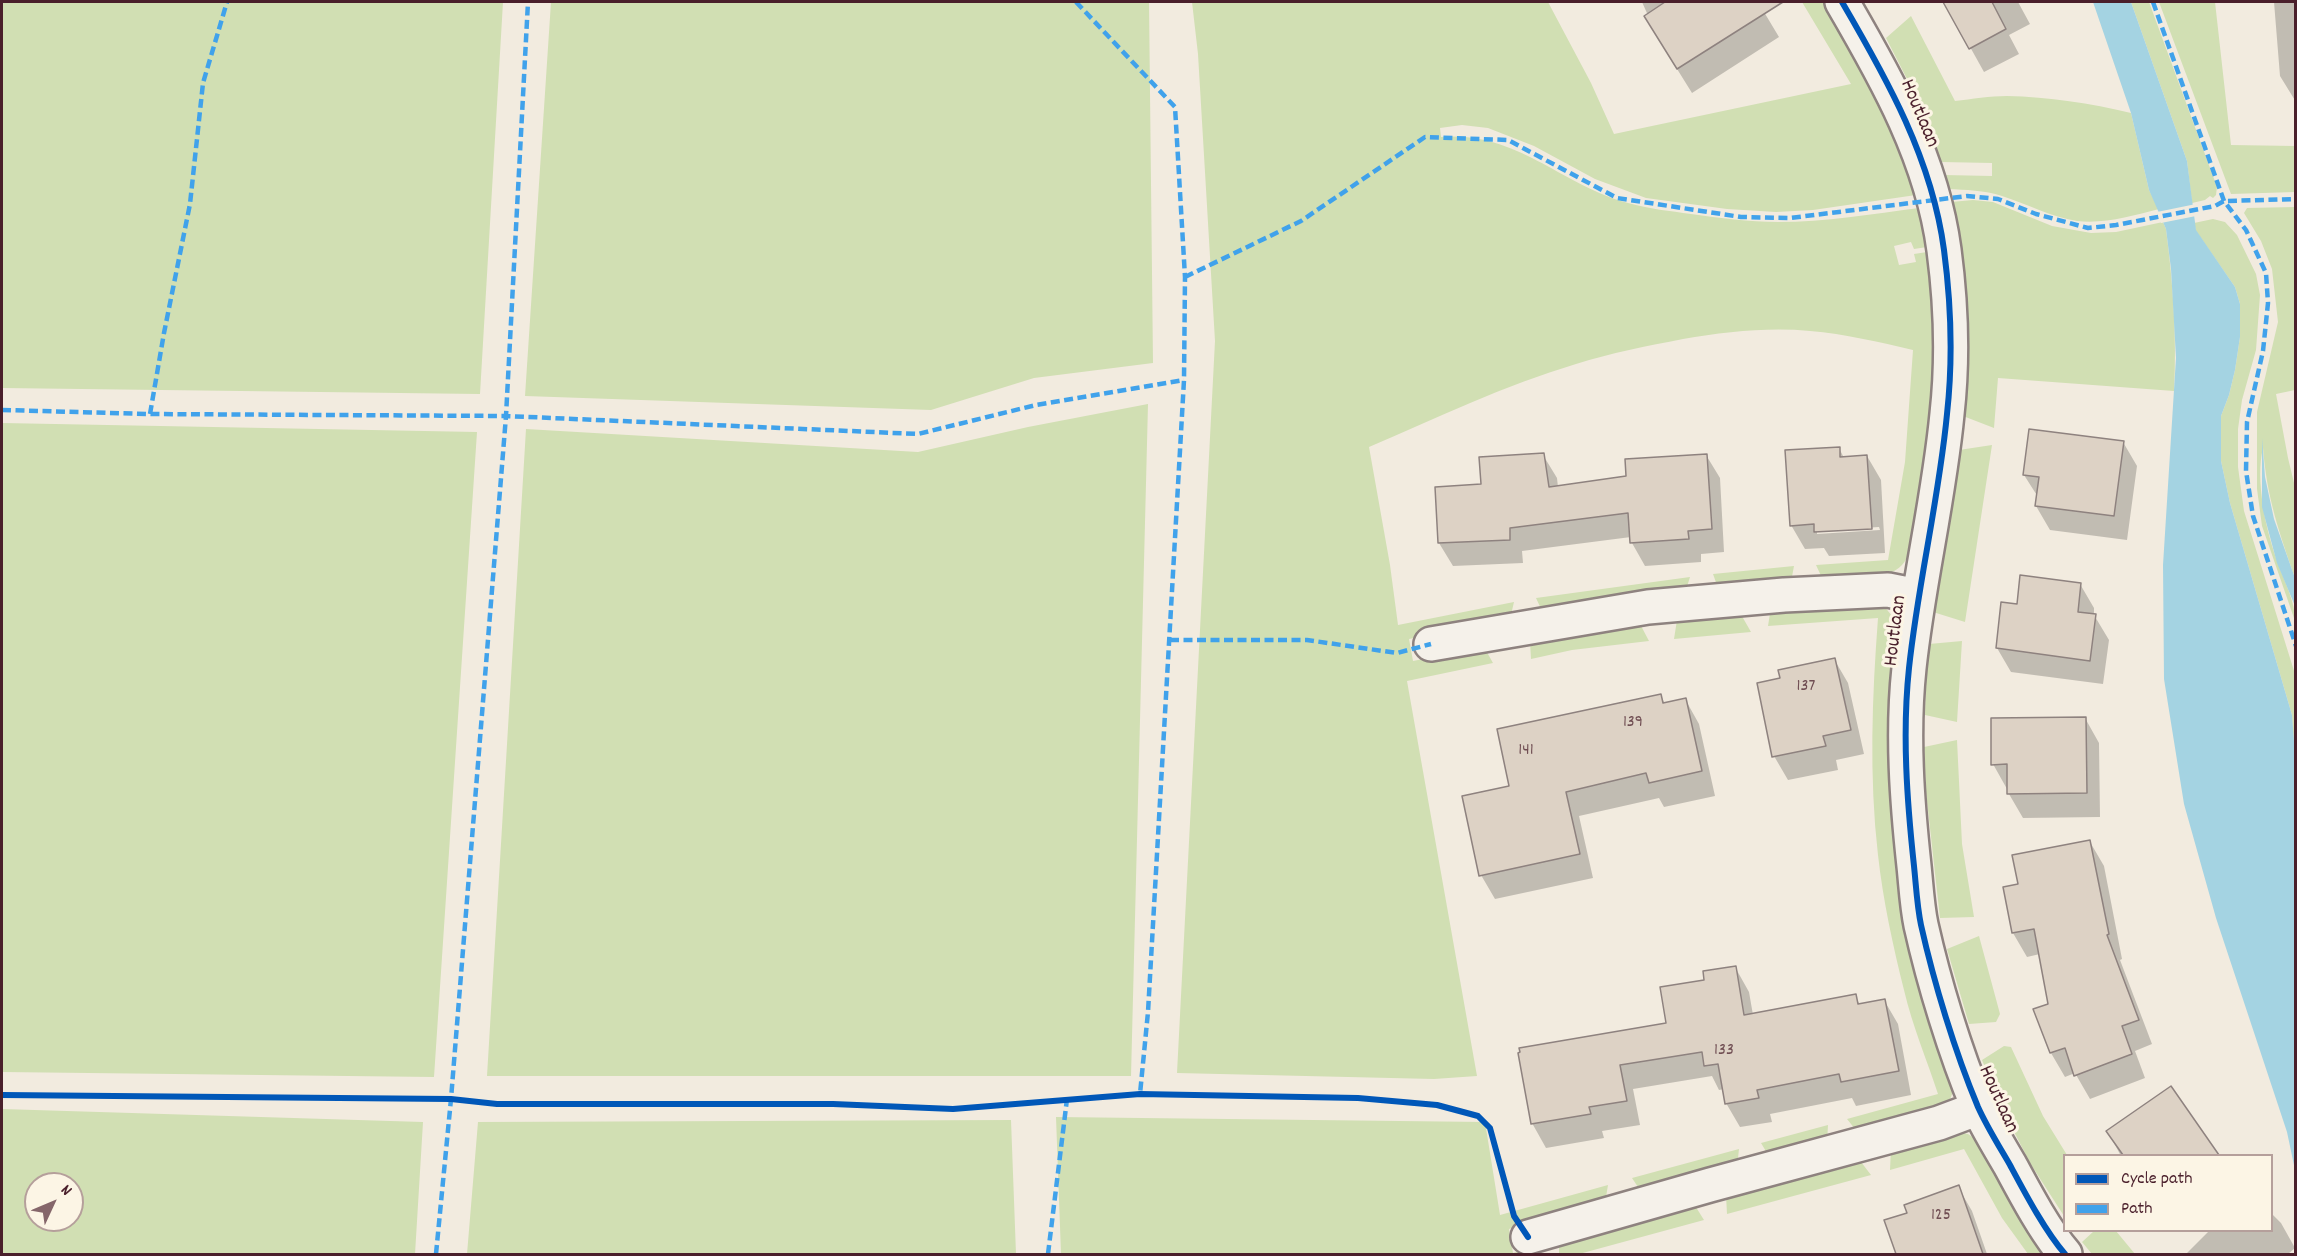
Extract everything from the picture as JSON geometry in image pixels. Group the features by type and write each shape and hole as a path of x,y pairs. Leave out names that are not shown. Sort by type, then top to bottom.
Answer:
{"street":[{"name":"Houtlaan","path":"1842,2 1906,119 1934,200 1944,249 1950,352 1947,414 1918,596 1909,673 1906,747 1911,837 1921,923 1947,1018 1979,1108 2020,1184 2065,1254"},
{"name":"Houtlaan","path":"1431,644 1648,607 1784,595 1888,590 1918,596"},
{"name":"Houtlaan","path":"1528,1237 1940,1123 1979,1108"}],"green space":[{"path":"2,2 503,2 480,394 2,388"},
{"path":"551,2 1149,2 1153,363 1034,378 931,410 525,396"},
{"path":"1192,2 1548,2 1591,83 1614,134 1851,84 1802,2 1827,2 1882,97 1916,195 1813,210 1776,212 1727,209 1646,198 1595,179 1534,146 1488,128 1462,125 1440,128 1441,137 1468,137 1493,142 1516,150 1604,195 1652,208 1734,219 1796,222 1919,208 1927,247 1914,249 1911,242 1894,246 1899,265 1916,262 1914,254 1927,252 1933,317 1933,382 1913,540 1906,560 1887,574 1854,579 1823,580 1816,565 1888,560 1905,462 1913,350 1849,336 1794,330 1747,331 1683,339 1616,353 1550,372 1471,402 1369,447 1398,625 1514,602 1510,619 1409,639 1413,661 1484,647 1493,663 1407,681 1477,1076 1434,1079 1177,1073 1215,341 1198,54"},
{"path":"2131,2 2149,2 2217,187 2213,198 2210,196 2205,200 2192,203 2187,161"},
{"path":"2159,2 2215,2 2231,145 2295,146 2295,192 2231,194"},
{"path":"1911,16 1955,101 2001,96 2038,98 2085,103 2131,113 2149,190 2159,209 2129,217 2087,222 2067,219 1995,194 1948,189 1944,175 1992,176 1992,163 1941,162 1922,108 1886,38"},
{"path":"1973,200 1993,202 2052,226 2091,233 2116,232 2163,222 2166,229 2174,310 2174,391 1998,378 1994,428 1963,416 1966,329 1951,202"},
{"path":"2295,207 2295,390 2276,394 2295,487 2295,578 2271,499 2263,448 2260,475 2266,521 2291,599 2295,621 2262,526 2257,489 2257,412 2278,322 2272,269 2261,241 2244,213 2247,208"},
{"path":"2213,219 2225,222 2237,235 2256,274 2260,295 2256,350 2242,400 2238,429 2238,467 2244,511 2295,674 2295,767 2292,715 2230,503 2221,461 2221,416 2235,370 2240,337 2240,304 2235,287 2196,231 2194,223"},
{"path":"1148,404 1131,1076 487,1076 526,429 918,452 1028,427"},
{"path":"2,423 477,432 434,1077 2,1072"},
{"path":"1992,445 1965,622 1933,612 1959,450"},
{"path":"1794,566 1791,582 1718,588 1713,574"},
{"path":"1690,577 1685,593 1543,613 1536,598"},
{"path":"1884,606 1892,616 1897,631 1954,1089 1949,1102 1940,1111 1859,1134 1847,1119 1938,1094 1907,1003 1892,940 1880,872 1872,766 1878,618 1768,626 1771,607"},
{"path":"1739,611 1751,632 1674,639 1677,620"},
{"path":"1639,622 1649,641 1572,650 1531,659 1530,641"},
{"path":"1962,641 1957,722 1925,715 1929,644"},
{"path":"1957,740 1962,844 1974,917 1940,918 1926,792 1924,747"},
{"path":"1979,936 2000,1014 1996,1022 1969,1024 1947,949"},
{"path":"2004,1046 2011,1047 2043,1116 2066,1154 2063,1154 2063,1214 2030,1163 2004,1112 1982,1060"},
{"path":"2,1109 423,1122 415,1254 2,1254"},
{"path":"1056,1117 1485,1122 1500,1215 1608,1185 1605,1203 1509,1229 1513,1253 1527,1249 1529,1254 1061,1254"},
{"path":"1011,1120 1016,1254 467,1254 478,1122"},
{"path":"1828,1125 1827,1143 1770,1158 1761,1143"},
{"path":"1957,1132 1968,1134 1980,1142 2051,1254 2028,1254 2002,1218 1964,1149 1890,1170 1891,1149"},
{"path":"1739,1149 1737,1167 1642,1193 1632,1178"},
{"path":"1858,1158 1871,1175 1727,1214 1726,1195"},
{"path":"1694,1204 1704,1220 1579,1254 1559,1254 1559,1241"},
{"path":"2093,1232 2117,1232 2135,1254 2092,1254 2082,1242"}],"water":[{"path":"2093,2 2131,2 2187,161 2196,230 2235,287 2240,304 2240,337 2235,370 2221,416 2221,461 2230,503 2292,715 2296,767 2295,1170 2287,1132 2216,918 2184,804 2164,679 2163,565 2176,358 2171,269 2166,229 2149,190 2131,113"},
{"path":"2262,438 2265,477 2274,519 2295,578 2295,606 2277,563 2262,507"}],"pier":[{"path":"2196,204 2196,216 2161,223 2157,212"}],"building":[{"path":"1665,2 1783,2 1677,69 1644,16"},
{"path":"1943,2 1992,2 2006,29 1969,49"},
{"path":"2029,429 2124,441 2114,516 2035,506 2039,477 2023,475"},
{"path":"1840,447 1840,457 1867,455 1872,529 1814,532 1814,524 1790,526 1785,450"},
{"path":"1544,453 1549,487 1626,476 1625,459 1707,454 1712,529 1688,531 1689,539 1630,543 1628,513 1510,528 1510,540 1438,543 1435,487 1481,484 1479,457"},
{"path":"2020,575 2081,583 2078,612 2096,614 2090,661 1996,648 2001,602 2017,604"},
{"path":"1835,658 1851,730 1823,736 1826,746 1772,757 1757,683 1780,678 1778,670"},
{"path":"1661,694 1663,703 1686,698 1702,771 1649,783 1646,773 1566,792 1580,854 1479,876 1462,796 1509,786 1497,729"},
{"path":"2086,717 2087,793 2007,794 2007,764 1991,765 1991,718"},
{"path":"2090,840 2109,934 2107,935 2139,1020 2122,1026 2132,1054 2074,1076 2065,1048 2050,1053 2033,1009 2048,1004 2034,929 2012,933 2003,887 2018,884 2012,855"},
{"path":"1736,966 1744,1015 1856,994 1858,1004 1885,999 1899,1071 1841,1082 1839,1074 1757,1090 1759,1098 1725,1104 1718,1064 1704,1066 1702,1052 1620,1065 1627,1101 1589,1107 1591,1114 1531,1124 1519,1048 1666,1023 1660,987 1704,980 1703,971"},
{"path":"2171,1086 2218,1154 2122,1154 2106,1131"},
{"path":"1959,1185 1983,1254 1896,1254 1884,1220 1907,1213 1904,1205"}],"marked path":[{"path":"150,414 190,204 203,83 227,2"},
{"path":"436,1254 451,1099 506,416 528,2"},
{"path":"1076,2 1175,107 1185,277 1184,380 1148,1012 1140,1094"},
{"path":"2153,2 2224,201 2246,230 2266,273 2268,303 2263,351 2247,422 2246,471 2253,516 2296,646"},
{"path":"1185,277 1301,221 1425,137 1508,140 1617,198 1741,217 1790,218 1967,196 1998,199 2036,214 2088,228 2116,225 2215,206 2224,201 2296,199"},
{"path":"2,410 150,414 506,416 918,434 1036,405 1184,380"},
{"path":"1170,640 1307,640 1397,653 1431,644"},
{"path":"1048,1254 1067,1099"}],"cycle path":[{"path":"1842,2 1891,90 1918,152 1938,216 1948,290 1951,352 1947,414 1913,636 1907,693 1907,792 1920,918 1946,1017 1978,1107 2036,1211 2065,1254"},
{"path":"2,1095 451,1099 497,1104 833,1104 953,1109 1140,1094 1358,1098 1437,1105 1478,1116 1490,1128 1514,1216 1528,1237"}]}
